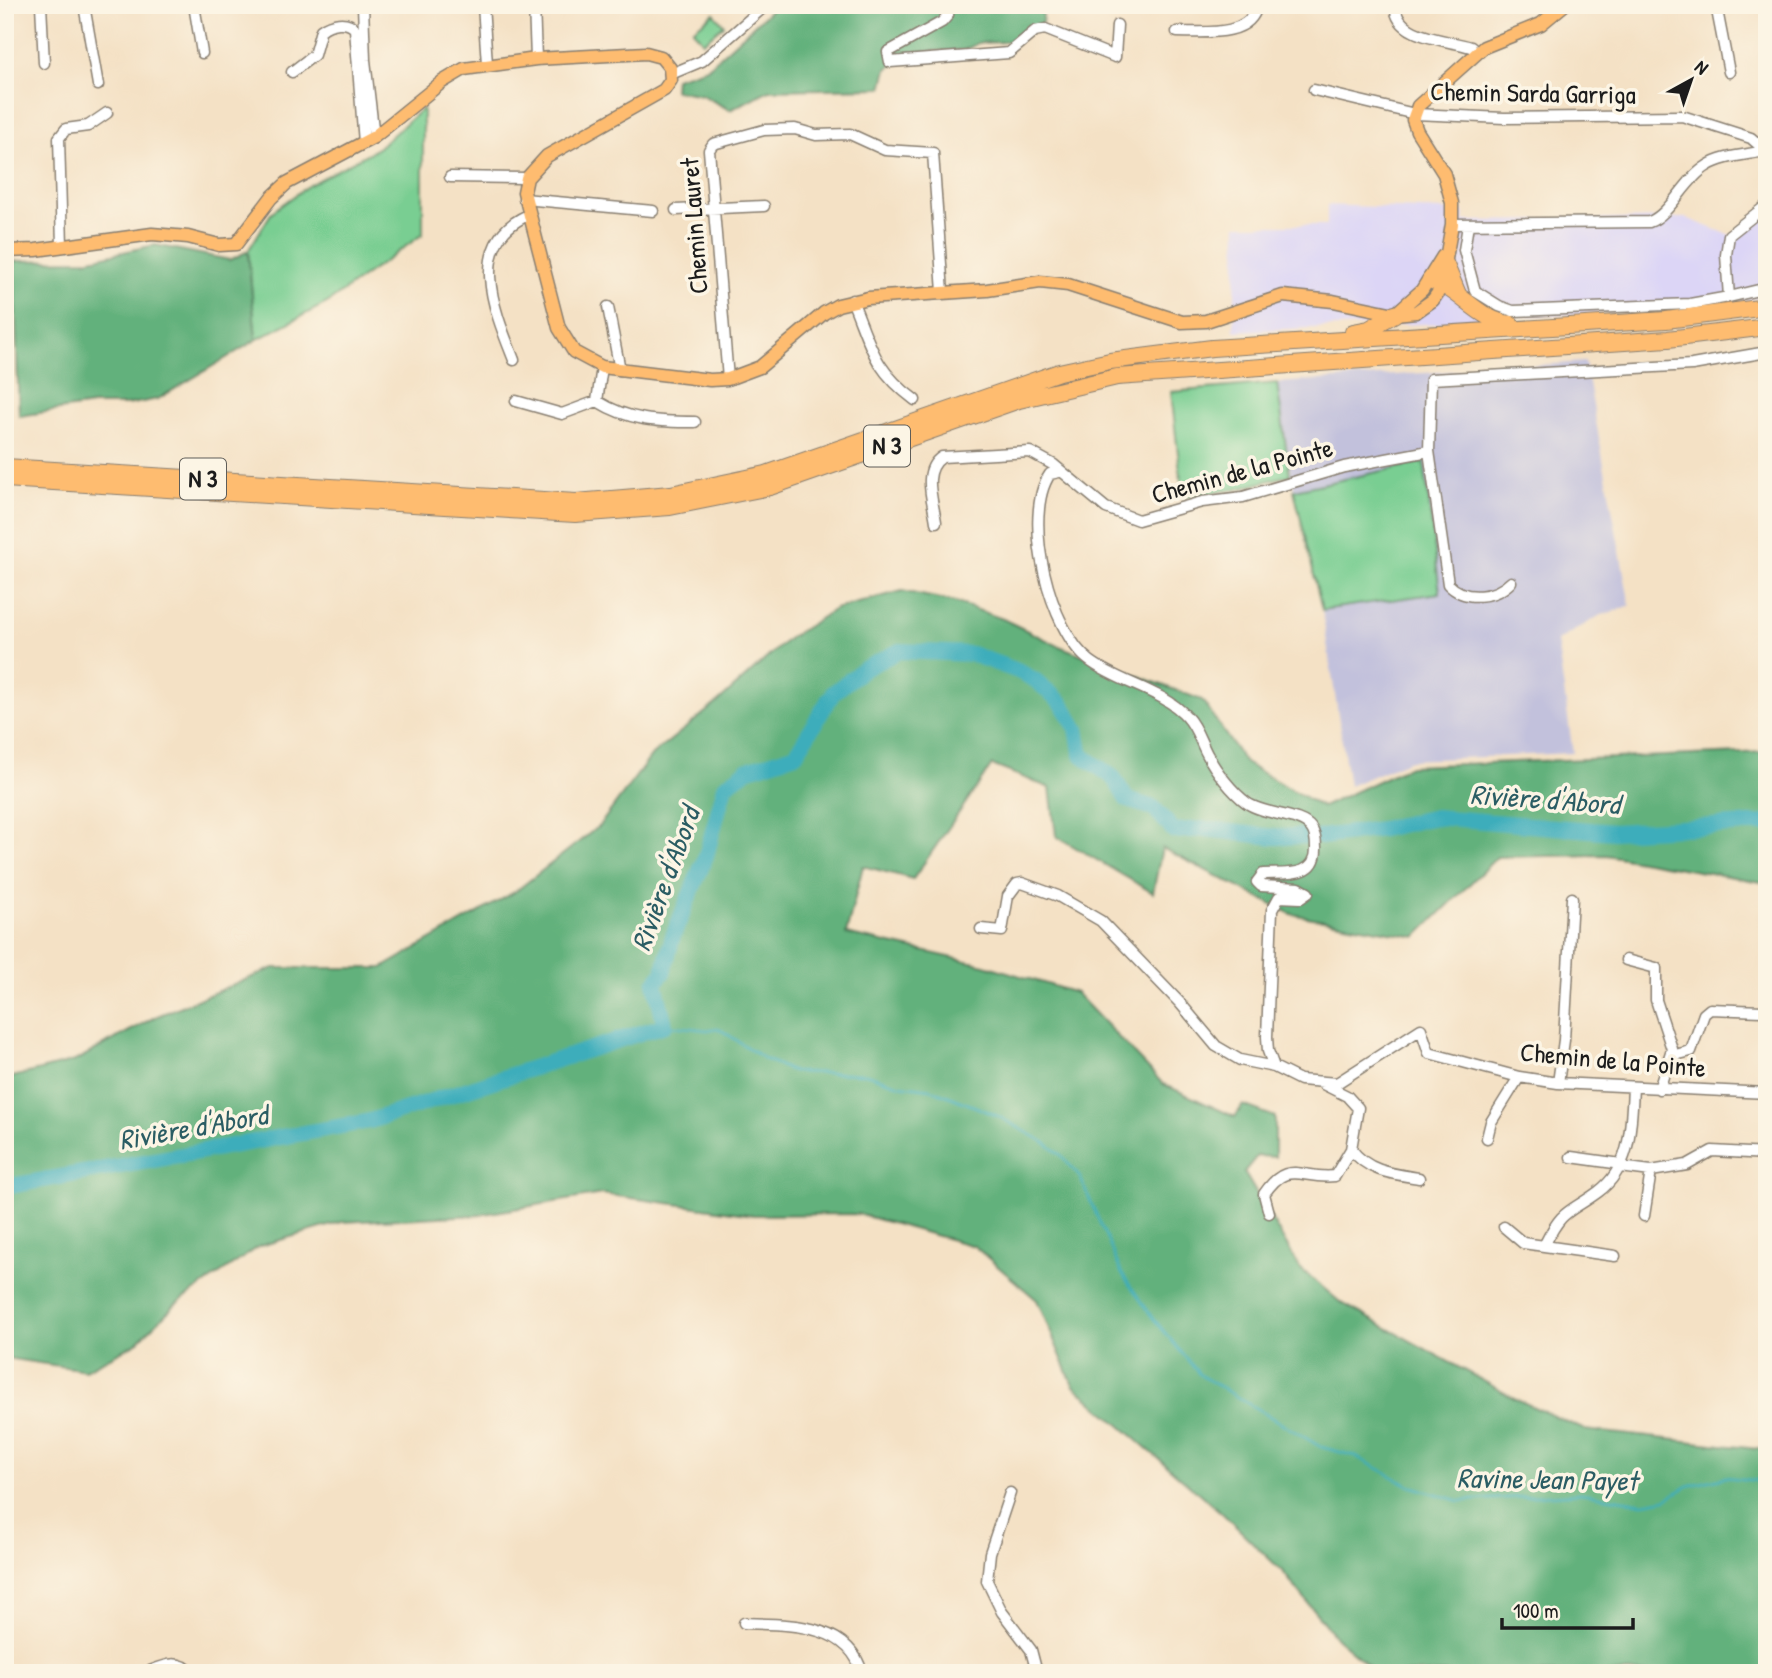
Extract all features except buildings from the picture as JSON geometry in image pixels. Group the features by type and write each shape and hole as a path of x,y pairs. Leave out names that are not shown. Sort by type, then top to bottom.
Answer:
{"highway":[{"path":"1447,255 1458,293"},
{"path":"1436,282 1458,293 1487,317 1501,323 1519,325 1706,316"},
{"name":"N 3","path":"5,467 576,502 623,499 695,490 766,474 1059,372 1110,361 1212,348 1706,316 1767,307"},
{"path":"1212,348 1369,329 1395,314"},
{"name":"N 3","path":"5,480 575,514 621,512 718,500 770,487 1019,400 1117,377 1668,339 1767,327"}],"main road":[{"path":"5,251 152,234 188,237 219,245 236,244 271,198 287,183 369,140 452,75 487,65 536,59 646,53 667,62 671,74 664,90 547,156 527,178 524,199 559,328 574,352 602,368 728,379 760,367 824,313 852,300 987,290 1040,282 1068,285 1182,322 1206,321 1283,296 1333,301 1407,315 1424,308 1433,300 1436,282 1447,255 1452,224 1452,203 1447,182 1417,131 1415,114 1426,97 1476,52 1493,41 1541,24 1564,5"}],"street":[{"path":"41,5 44,63"},
{"path":"84,5 98,85"},
{"path":"194,5 202,53"},
{"path":"363,5 369,140"},
{"path":"483,5 487,65"},
{"path":"534,5 536,59"},
{"path":"671,74 702,61 766,5"},
{"path":"949,5 948,15 942,22 888,52 890,62 1009,53 1035,31 1045,29 1115,57 1117,25"},
{"path":"1177,32 1221,32 1233,29 1249,21 1257,5"},
{"path":"1395,5 1398,19 1406,28 1461,44 1476,52"},
{"path":"1716,5 1729,72"},
{"path":"292,72 314,55 319,35 325,26 346,22 352,25 369,140"},
{"name":"Chemin Sarda Garriga","path":"1314,90 1415,114 1504,118 1682,116 1751,138 1766,152"},
{"path":"62,246 60,138 66,129 88,126 107,113"},
{"name":"Chemin Lauret","path":"728,379 711,145 764,130 795,129 816,135 850,134 885,150 931,152 934,155 943,292"},
{"path":"1452,224 1649,222 1661,218 1676,195 1705,166 1766,152"},
{"path":"450,177 527,178"},
{"path":"524,199 653,211"},
{"path":"676,210 764,205"},
{"path":"1729,297 1726,255 1729,235 1767,205"},
{"path":"514,360 499,321 489,268 492,252 505,228 528,215"},
{"path":"1468,225 1464,250 1475,291 1513,311 1690,304 1767,288"},
{"path":"1447,255 1464,250"},
{"path":"852,300 881,369 915,400"},
{"path":"608,307 620,370"},
{"path":"1511,582 1504,589 1484,596 1463,592 1448,584 1429,451 1431,379 1684,366 1767,352"},
{"path":"597,401 602,368"},
{"path":"516,401 562,414 597,401 626,417 642,421 695,422"},
{"name":"Chemin de la Pointe","path":"936,522 929,474 932,464 942,457 1030,452 1042,457 1106,508 1128,518 1144,520 1182,507 1243,497 1344,467 1429,451"},
{"path":"1059,472 1050,474 1042,491 1039,540 1055,606 1075,644 1088,660 1163,699 1186,716 1215,768 1249,804 1272,814 1303,821 1315,835 1316,850 1312,866 1305,871 1263,874 1257,881 1261,886 1299,888 1308,893 1301,898 1279,897 1272,910 1267,1037 1268,1051 1274,1067"},
{"path":"981,929 1002,931 1008,896 1017,884 1022,883 1058,896 1101,921 1180,1003 1216,1046 1240,1060 1274,1067 1300,1080 1320,1083 1347,1096 1358,1108 1351,1149 1335,1176 1317,1178 1291,1171 1277,1177 1264,1194 1269,1213"},
{"path":"1558,1083 1564,1040 1572,898"},
{"path":"1626,960 1656,968 1656,1000 1668,1033 1671,1056 1659,1089"},
{"path":"1671,1056 1690,1051 1704,1014 1710,1009 1762,1011"},
{"name":"Chemin de la Pointe","path":"1320,1083 1337,1083 1346,1079 1410,1033 1421,1029 1430,1053 1520,1077 1558,1083 1767,1093"},
{"path":"1487,1138 1491,1122 1520,1077"},
{"path":"1545,1244 1565,1212 1599,1191 1621,1166 1630,1139 1633,1087"},
{"path":"1351,1149 1364,1163 1378,1170 1419,1178"},
{"path":"1571,1157 1651,1171 1687,1165 1712,1151 1767,1154"},
{"path":"1644,1216 1651,1171"},
{"path":"1504,1227 1523,1243 1615,1256"},
{"path":"1010,1493 990,1553 987,1581 1002,1612 1031,1650 1037,1673"},
{"path":"744,1623 789,1625 832,1636 850,1647 862,1673"},
{"path":"145,1673 172,1664 185,1666 191,1673"}],"shaded area":[{"path":"1327,205 1464,211 1464,221 1686,218 1735,237 1767,212 1767,296 1715,307 1517,317 1478,322 1234,331 1237,225 1327,225"},
{"path":"1585,362 1630,606 1599,616 1557,641 1573,753 1410,760 1349,786 1322,610 1440,592 1424,463 1294,490 1277,383"}],"green space":[{"path":"776,5 1044,5 1042,23 1006,42 978,43 965,50 909,52 887,69 882,88 769,90 730,110 702,95 674,90 675,78 707,68"},
{"path":"714,13 724,25 703,42 693,30"},
{"path":"423,108 423,234 327,303 256,340 248,251 272,212 309,185 378,148"},
{"path":"155,245 230,260 248,251 256,340 158,399 127,405 92,405 19,416 14,261 86,260"},
{"path":"1277,383 1290,475 1242,488 1183,497 1171,392"},
{"path":"1424,462 1440,593 1322,610 1294,490"},
{"path":"902,591 955,602 1003,619 1059,646 1202,700 1245,763 1322,807 1410,766 1767,752 1767,883 1606,855 1497,857 1416,937 1291,914 1162,848 1153,893 1056,836 1050,788 992,765 913,879 863,866 846,934 985,965 1076,993 1163,1084 1235,1117 1243,1105 1275,1117 1275,1157 1257,1156 1244,1172 1300,1268 1340,1302 1516,1399 1585,1430 1767,1450 1767,1673 1377,1673 1336,1638 1283,1572 1223,1514 1073,1385 1037,1300 974,1246 858,1214 754,1215 602,1194 478,1215 342,1222 260,1246 176,1304 135,1344 85,1370 5,1358 5,1079 75,1061 155,1017 274,968 382,968 516,891 599,826 652,755 718,702 789,638 835,609"}],"waterway":[{"name":"Rivière d'Abord","path":"5,1187 370,1121 665,1025 655,983 663,973 673,936 706,856 725,786 747,770 796,754 833,693 862,670 899,651 971,654 1035,680 1061,702 1077,729 1082,755 1114,778 1127,800 1154,808 1174,831 1205,829 1274,837 1308,836"},
{"name":"Rivière d'Abord","path":"1321,837 1382,829 1435,817 1614,832 1767,823"},
{"name":"Ravine Jean Payet","path":"665,1025 707,1030 718,1028 763,1058 793,1072 866,1074 900,1085 931,1089 996,1115 1046,1143 1061,1155 1080,1177 1122,1274 1153,1318 1200,1375 1321,1447 1355,1456 1410,1486 1460,1501 1581,1493 1643,1503 1666,1499 1688,1486 1725,1477 1767,1482"}]}
